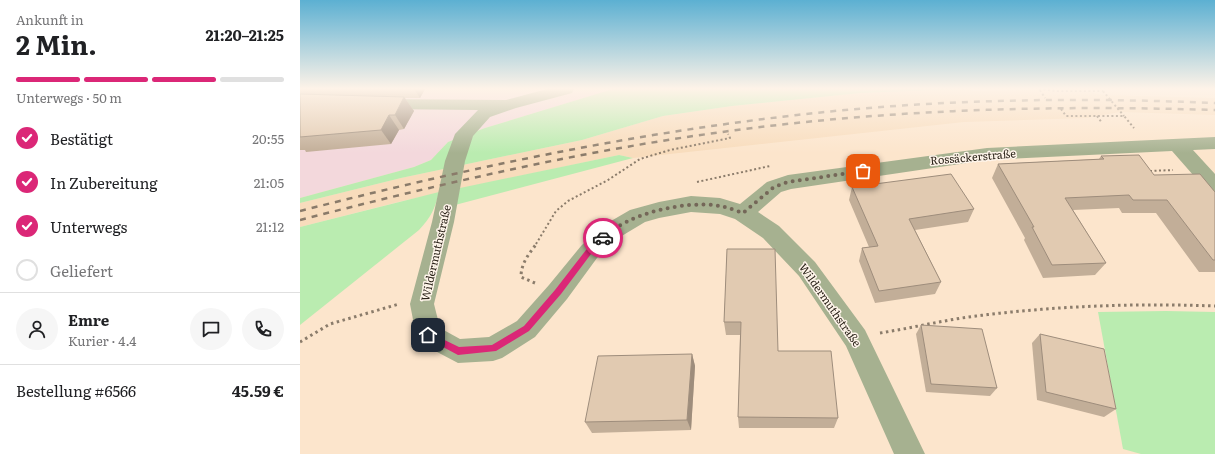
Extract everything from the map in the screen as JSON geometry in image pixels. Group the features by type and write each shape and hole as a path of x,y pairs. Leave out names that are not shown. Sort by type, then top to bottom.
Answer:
{"street":[{"name":"Wildermuthstraße","path":"492,110 484,113 464,134 455,161 450,192 422,304 428,335 458,351 493,349 526,329 607,234 638,216 659,210 691,204 720,206 743,213 771,232 808,269 856,338 910,454"},
{"name":"Rossäckerstraße","path":"743,213 774,187 788,182 922,162 987,154 1215,143"},
{"path":"1177,145 1215,187"}],"path":[{"path":"1062,110 1066,116 1124,116"},
{"path":"1119,110 1134,128"},
{"path":"1096,116 1102,123"},
{"path":"532,281 521,277 521,269 527,257 542,237 556,210 568,201 608,180 640,159 670,150 730,138 728,134"},
{"path":"1147,171 1200,170"},
{"path":"300,342 330,324 424,297"},
{"path":"856,338 974,316 1072,307 1215,306"}],"shaded area":[{"path":"300,110 543,110 485,128 448,142 431,160 414,167 300,198"},
{"path":"703,110 1215,110 1215,115 1120,112 1086,118 964,122 633,158 619,155 402,201 300,227 300,203 401,178 582,140 663,116"}],"green space":[{"path":"543,110 703,110 663,116 582,140 401,178 300,203 300,198 414,167 431,160 448,142 485,128"},
{"path":"619,155 633,158 455,205 460,188"},
{"path":"439,192 432,212 427,221 419,230 300,325 300,227"},
{"path":"1098,312 1215,312 1215,454 1141,454 1123,449"}],"building":[{"path":"300,110 397,110 395,115 389,115 381,130 300,137"},
{"path":"1139,155 1154,175 1200,174 1215,192 1215,260 1213,260 1167,200 1133,200 1129,195 1065,198 1106,263 1052,265 1032,227 1034,227 998,164 1104,159 1101,156"},
{"path":"951,174 974,209 909,219 941,282 879,291 862,248 878,246 852,187"},
{"path":"727,249 775,249 778,351 831,351 838,418 738,417 741,322 724,322"},
{"path":"921,325 982,329 997,388 931,384"},
{"path":"1040,334 1104,349 1116,409 1046,392"},
{"path":"692,354 687,420 585,422 598,356"}],"railway":[{"path":"300,211 423,181 547,154 672,132 797,115 847,110"},
{"path":"300,220 517,168 682,138 737,130 856,117 972,110"}],"way so far":[{"path":"603,238 607,234 638,216 659,210 691,204 720,206 743,213 774,187 788,182 863,171"}],"route":[{"path":"428,335 458,351 493,349 526,329 558,292 589,252 603,238"}]}
